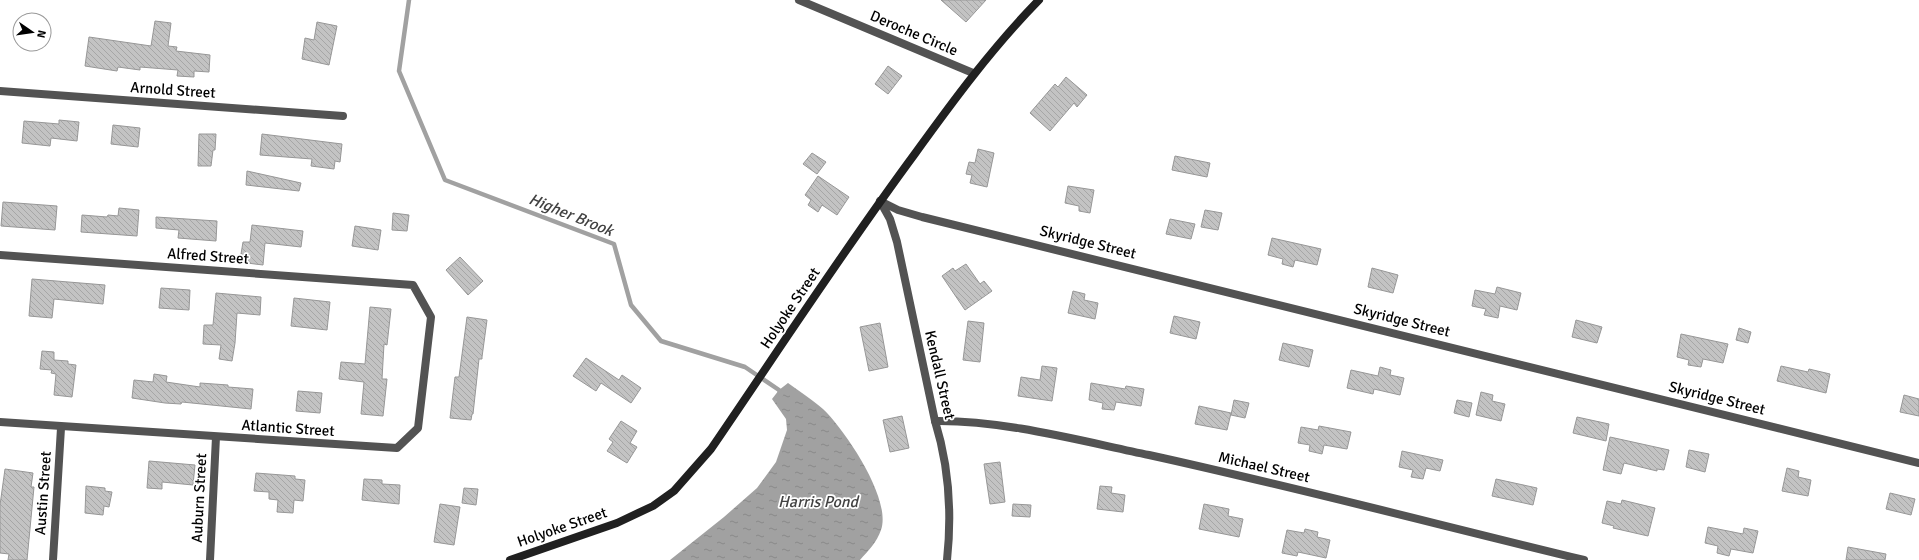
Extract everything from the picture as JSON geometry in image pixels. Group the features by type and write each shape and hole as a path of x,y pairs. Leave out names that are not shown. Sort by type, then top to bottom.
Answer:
{"main road":[{"name":"Holyoke Street","path":"510,560 617,523 641,513 665,498 691,474 711,449 880,201 973,73 1014,25 1038,0"}],"street":[{"name":"Deroche Circle","path":"799,0 973,73"},
{"name":"Arnold Street","path":"0,91 343,116"},
{"name":"Kendall Street","path":"880,201 890,219 897,242 935,421 943,447 951,521 947,560"},
{"name":"Skyridge Street","path":"880,201 898,210 1919,463"},
{"name":"Alfred Street","path":"0,255 414,285"},
{"name":"Atlantic Street","path":"0,422 61,428 397,448 418,428 431,317 414,285"},
{"name":"Michael Street","path":"935,421 969,421 1029,431 1160,458 1298,489 1584,560"},
{"name":"Austin Street","path":"53,560 61,428"},
{"name":"Auburn Street","path":"210,560 216,437"}],"water":[{"name":"Harris Pond","path":"788,383 823,409 843,432 864,466 880,501 883,517 881,530 875,542 860,560 670,560 724,517 757,488 776,462 787,430 786,419 772,399 779,390"}],"building":[{"path":"941,0 986,0 966,22"},
{"path":"155,21 171,23 168,46 177,47 176,51 210,55 209,72 194,71 194,77 177,76 178,70 140,67 140,70 118,67 117,71 85,66 89,37 151,46"},
{"path":"317,22 337,26 329,65 302,59 305,38 314,40"},
{"path":"888,66 902,76 888,94 875,84"},
{"path":"1066,77 1087,95 1077,107 1074,103 1050,131 1030,113 1055,84 1058,87"},
{"path":"59,120 79,122 77,141 51,138 50,146 22,143 24,121 59,124"},
{"path":"113,125 140,128 138,147 111,144"},
{"path":"199,134 216,134 215,150 213,150 211,166 198,166"},
{"path":"262,134 342,144 340,162 335,161 334,169 311,166 312,159 260,155"},
{"path":"978,149 994,153 987,187 970,183 972,175 966,174 969,162 975,163"},
{"path":"812,153 826,162 817,174 803,164"},
{"path":"1175,156 1210,163 1207,177 1172,170"},
{"path":"247,171 301,183 299,191 246,185"},
{"path":"818,176 849,197 837,215 822,205 818,212 808,205 811,200 805,195"},
{"path":"1068,186 1094,190 1090,213 1079,211 1079,206 1065,203"},
{"path":"3,202 57,206 55,230 1,226"},
{"path":"119,208 139,210 137,236 81,232 82,215 107,217 108,215 118,216"},
{"path":"1205,210 1222,213 1218,230 1201,227"},
{"path":"393,213 409,215 407,231 392,230"},
{"path":"156,217 217,221 216,241 178,238 179,230 156,228"},
{"path":"1170,219 1195,224 1191,239 1166,234"},
{"path":"252,225 303,231 301,247 265,243 263,265 247,263 247,255 241,254 243,242 250,242"},
{"path":"355,226 381,230 378,250 352,246"},
{"path":"1272,238 1321,249 1317,265 1295,260 1293,267 1282,264 1283,259 1268,255"},
{"path":"460,257 483,281 468,295 446,270"},
{"path":"966,264 980,284 984,281 992,291 965,310 942,276 953,268 955,271"},
{"path":"1372,268 1398,275 1393,293 1368,287"},
{"path":"32,279 105,285 103,304 54,299 52,318 29,316"},
{"path":"1497,287 1521,293 1517,310 1500,306 1498,318 1484,315 1486,309 1472,306 1475,290 1495,294"},
{"path":"161,288 190,290 189,310 159,308"},
{"path":"1073,291 1085,294 1084,300 1098,303 1095,319 1068,313"},
{"path":"216,293 261,297 260,315 237,313 232,361 219,359 221,345 203,344 204,325 213,325"},
{"path":"294,298 330,302 327,330 291,326"},
{"path":"370,307 391,309 387,345 384,344 382,379 387,379 383,416 361,414 364,382 339,379 341,362 365,364"},
{"path":"1174,316 1200,322 1196,339 1170,333"},
{"path":"467,317 487,320 482,359 479,359 473,414 471,420 450,418 455,377 459,377"},
{"path":"1576,320 1602,327 1597,343 1572,337"},
{"path":"968,321 984,323 980,362 963,360"},
{"path":"880,323 888,367 869,371 860,327"},
{"path":"1739,328 1751,332 1748,343 1736,340"},
{"path":"1681,334 1728,344 1723,363 1703,359 1701,367 1688,365 1689,360 1677,357"},
{"path":"1283,343 1313,350 1309,367 1279,360"},
{"path":"42,351 54,352 54,360 68,361 68,364 76,365 72,397 54,395 56,374 51,373 52,370 40,369"},
{"path":"586,358 619,380 622,375 641,388 631,403 601,383 596,391 573,376"},
{"path":"1042,366 1057,368 1052,401 1018,396 1021,377 1040,380"},
{"path":"1781,366 1808,372 1809,369 1830,374 1826,393 1777,381"},
{"path":"1380,367 1391,370 1390,375 1404,378 1400,395 1374,389 1373,394 1347,388 1351,370 1378,376"},
{"path":"154,374 167,376 166,382 200,387 200,383 253,389 251,409 182,402 181,404 165,403 132,398 134,380 153,382"},
{"path":"1091,383 1125,389 1126,386 1144,389 1141,406 1116,402 1114,410 1102,409 1103,403 1089,400"},
{"path":"298,391 322,393 320,413 296,411"},
{"path":"1481,392 1493,395 1492,401 1505,404 1501,421 1476,415"},
{"path":"1904,395 1919,399 1919,416 1900,412"},
{"path":"1234,400 1249,403 1245,418 1231,415"},
{"path":"1457,400 1472,403 1469,417 1454,413"},
{"path":"1199,406 1231,413 1227,430 1195,424"},
{"path":"902,416 909,448 890,452 883,420"},
{"path":"1577,417 1609,424 1606,441 1573,433"},
{"path":"621,421 637,431 630,443 637,447 627,463 607,451 613,442 609,439"},
{"path":"1319,426 1351,432 1347,449 1324,445 1322,454 1309,451 1310,445 1298,443 1301,427 1318,430"},
{"path":"1610,437 1669,450 1664,470 1657,469 1657,471 1624,463 1621,474 1603,470"},
{"path":"1689,450 1709,454 1705,472 1686,467"},
{"path":"1402,451 1443,460 1440,471 1426,468 1423,479 1411,477 1413,470 1399,467"},
{"path":"149,461 195,465 193,485 162,482 162,489 147,488"},
{"path":"1000,462 1005,502 990,504 984,464"},
{"path":"1787,468 1799,471 1798,477 1811,480 1808,496 1782,491"},
{"path":"5,469 33,473 31,487 34,487 27,560 8,560 9,554 0,553 0,505"},
{"path":"256,473 295,476 295,479 305,480 303,501 294,500 293,513 277,512 278,500 269,499 269,492 254,491"},
{"path":"364,479 382,480 382,484 400,485 399,504 362,500"},
{"path":"1496,479 1537,488 1533,505 1492,496"},
{"path":"86,486 105,488 105,491 112,492 109,507 104,506 103,515 85,513"},
{"path":"1100,486 1112,487 1111,493 1125,495 1123,512 1097,509"},
{"path":"464,488 478,489 476,505 462,503"},
{"path":"1890,493 1915,499 1911,515 1886,509"},
{"path":"1622,500 1655,508 1648,536 1613,528 1614,526 1602,523 1607,501 1621,504"},
{"path":"440,504 460,507 454,545 434,542"},
{"path":"1013,504 1031,505 1030,517 1012,516"},
{"path":"1204,504 1229,509 1228,516 1243,519 1239,537 1199,529"},
{"path":"1708,527 1743,534 1744,528 1758,531 1753,553 1731,549 1729,556 1717,553 1718,546 1705,543"},
{"path":"1305,529 1318,532 1317,537 1330,540 1326,558 1298,552 1297,556 1282,553 1287,530 1304,533"},
{"path":"1848,547 1886,554 1885,560 1846,560"}],"waterway":[{"name":"Higher Brook","path":"409,0 399,71 445,180 614,244 631,305 661,341 745,367 779,390 781,395"}]}
